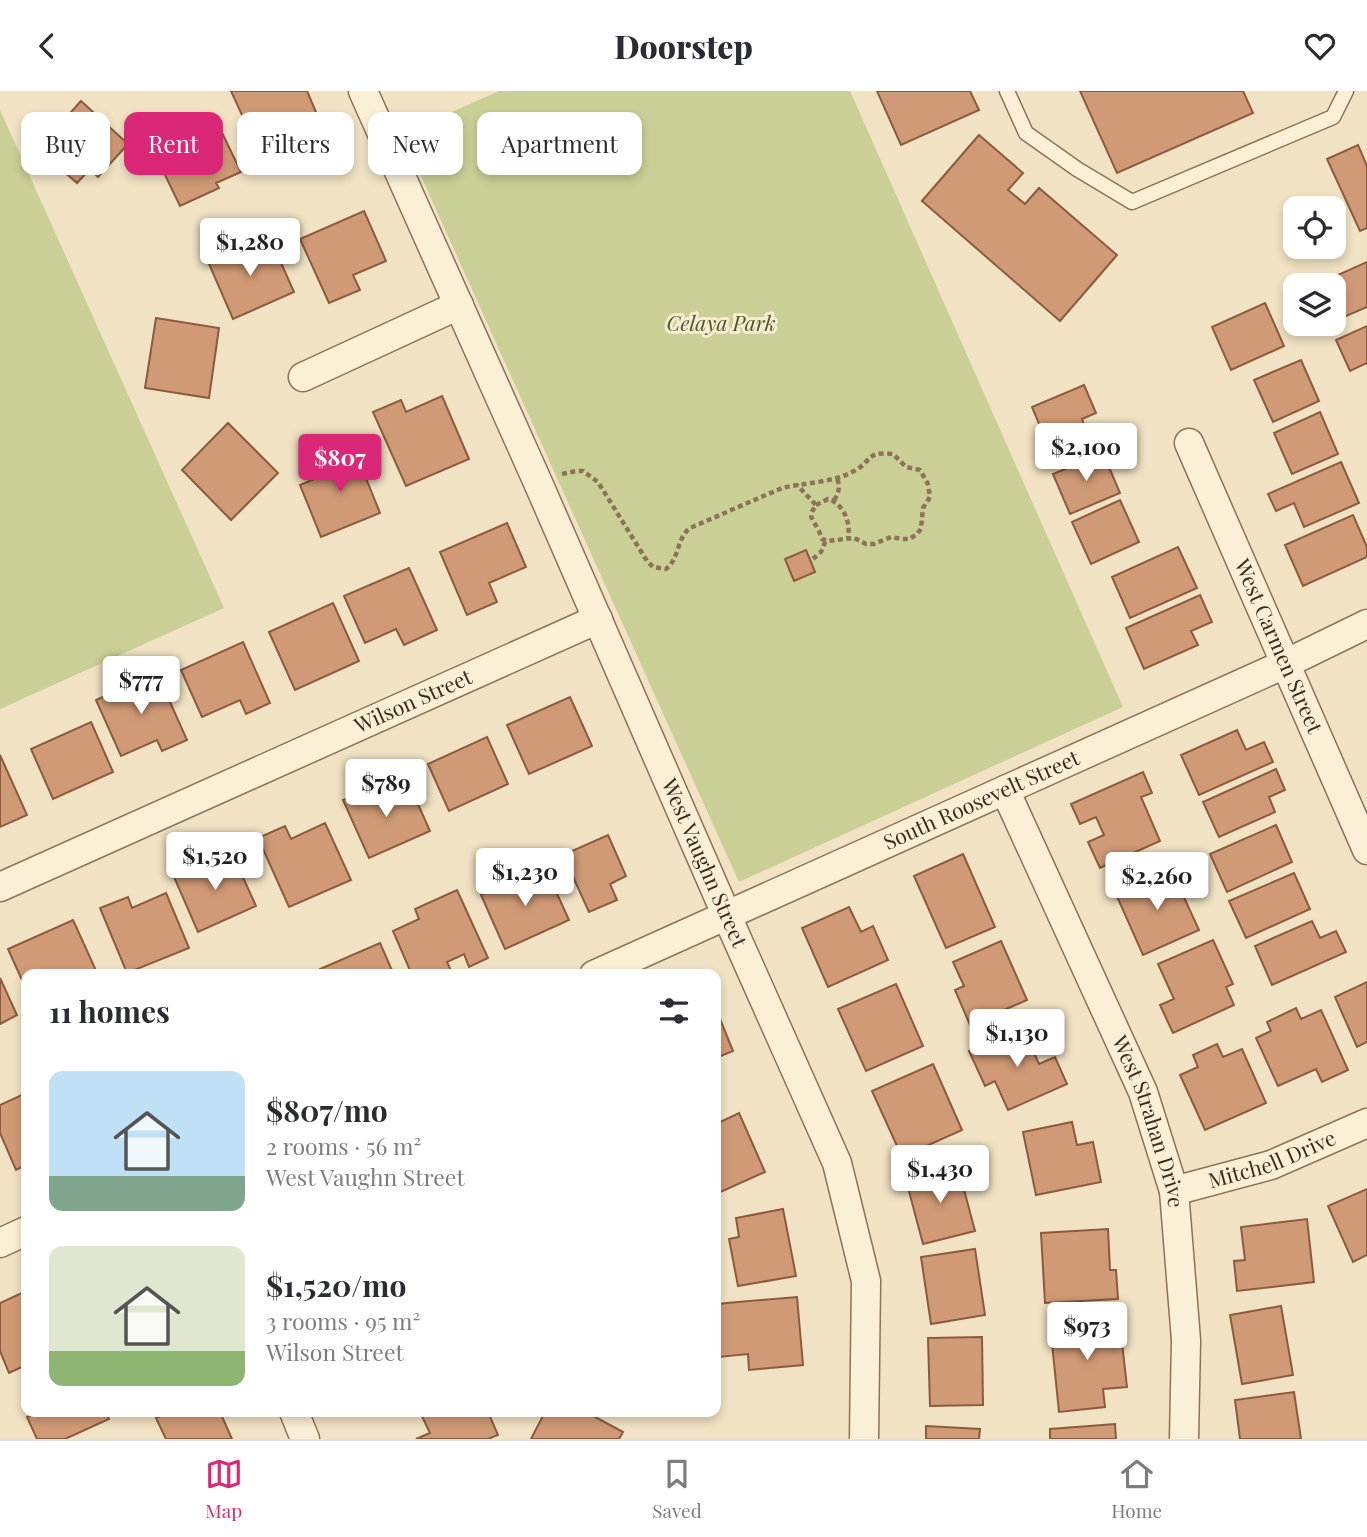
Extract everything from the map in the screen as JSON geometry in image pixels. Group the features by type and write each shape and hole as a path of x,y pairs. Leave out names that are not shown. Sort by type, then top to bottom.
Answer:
{"street":[{"name":"West Vaughn Street","path":"363,91 837,1163 866,1281 864,1439"},
{"path":"303,377 459,305"},
{"name":"West Carmen Street","path":"1189,443 1367,851"},
{"name":"Wilson Street","path":"0,887 598,619"},
{"name":"South Roosevelt Street","path":"607,969 1285,664 1367,624"},
{"name":"West Strahan Drive","path":"1005,790 1143,1092 1174,1191 1186,1340 1184,1439"},
{"name":"Mitchell Drive","path":"1174,1191 1271,1165 1367,1123"},
{"path":"0,1243 21,1233"},
{"path":"295,1417 305,1439"}],"lane":[{"path":"1007,91 1026,133 1077,169 1132,202 1333,117 1346,91"}],"path":[{"path":"539,485 569,472 583,471 589,474 598,482 647,561 653,567 666,569 674,561 684,532 782,488 854,471 875,453 893,454 906,467 920,470 931,492 923,508 920,529 909,539 891,537 874,544 866,544 854,538 835,541 822,539 811,519 817,505 828,499 834,500 845,513 848,538"},
{"path":"834,500 839,488 836,477"},
{"path":"797,485 817,505"},
{"path":"813,559 821,552 826,540"}],"green space":[{"name":"Celaya Park","path":"499,91 850,91 1123,707 739,882 420,175 463,175 463,112 452,112"},
{"path":"0,110 21,157 21,175 29,175 224,608 0,709"}],"building":[{"path":"231,91 307,91 316,112 241,112"},
{"path":"877,91 970,91 979,110 901,145"},
{"path":"1080,91 1243,91 1253,113 1117,173"},
{"path":"81,101 93,112 71,112"},
{"path":"110,128 124,140 124,148 110,164"},
{"path":"223,135 237,164 237,174 216,183 219,188 180,206 165,175 223,175"},
{"path":"979,135 1023,173 1008,190 1025,204 1039,188 1117,255 1060,321 922,201"},
{"path":"1358,145 1367,166 1367,228 1360,231 1327,159"},
{"path":"68,175 84,175 77,183"},
{"path":"364,211 386,261 353,275 360,290 329,303 300,239"},
{"path":"271,240 294,292 233,319 206,257 232,246 237,256"},
{"path":"1367,262 1367,307 1346,316 1346,273 1342,273"},
{"path":"1265,303 1284,346 1231,370 1212,327"},
{"path":"156,318 219,328 209,398 145,388"},
{"path":"1367,326 1367,363 1350,371 1336,340"},
{"path":"1301,360 1319,401 1273,422 1254,380"},
{"path":"1084,385 1096,413 1082,419 1088,434 1050,450 1032,407"},
{"path":"442,396 469,459 406,486 373,412 401,400 406,412"},
{"path":"1320,412 1338,454 1292,474 1274,433"},
{"path":"228,423 278,473 231,520 182,470"},
{"path":"353,446 380,513 321,537 300,485 328,473 322,458"},
{"path":"1103,453 1120,493 1070,514 1053,474"},
{"path":"1341,462 1359,503 1304,527 1294,503 1276,511 1268,494"},
{"path":"1120,500 1139,542 1091,564 1072,522"},
{"path":"1353,515 1367,547 1367,557 1303,586 1285,545"},
{"path":"507,523 526,567 489,583 497,602 467,615 440,552"},
{"path":"1178,547 1197,588 1130,618 1112,577"},
{"path":"806,550 815,572 794,581 785,559"},
{"path":"409,568 437,630 404,645 396,629 365,643 344,596"},
{"path":"1200,595 1212,622 1191,631 1198,645 1144,669 1126,628"},
{"path":"333,603 359,661 295,690 269,632"},
{"path":"243,642 270,703 246,714 240,700 202,717 181,670"},
{"path":"157,673 187,740 162,751 157,740 121,756 96,700"},
{"path":"570,697 592,746 529,774 507,725"},
{"path":"91,722 113,772 53,799 31,749"},
{"path":"1237,730 1246,750 1264,742 1273,762 1199,795 1181,755"},
{"path":"487,737 508,784 449,811 428,764"},
{"path":"0,755 27,815 0,827"},
{"path":"1276,769 1285,790 1269,797 1275,812 1219,837 1203,802"},
{"path":"1143,772 1152,793 1141,797 1160,841 1100,868 1088,842 1104,835 1096,817 1080,824 1071,804"},
{"path":"409,784 430,831 369,858 343,800 369,789 374,799"},
{"path":"325,823 351,880 289,907 258,838 285,826 291,839"},
{"path":"1276,825 1292,862 1227,892 1210,854"},
{"path":"608,835 626,876 610,884 617,900 589,912 563,855"},
{"path":"231,851 256,906 198,932 174,877"},
{"path":"963,854 995,927 946,948 914,876"},
{"path":"545,867 569,920 505,949 481,895"},
{"path":"1165,870 1170,882 1176,880 1199,930 1143,955 1115,892"},
{"path":"1294,873 1310,909 1246,938 1229,901"},
{"path":"457,890 488,958 469,967 464,954 447,962 450,969 409,969 393,931 419,919 415,909"},
{"path":"166,893 189,948 137,969 125,969 100,908 128,897 132,908"},
{"path":"849,907 861,932 873,926 888,960 828,987 802,928"},
{"path":"73,920 95,969 21,969 21,978 8,949"},
{"path":"1312,921 1320,938 1336,931 1346,952 1272,985 1255,946"},
{"path":"1213,940 1233,984 1226,987 1234,1005 1173,1033 1160,1005 1174,999 1158,964"},
{"path":"1001,941 1027,1000 970,1025 955,990 964,986 953,962"},
{"path":"380,943 391,969 320,969"},
{"path":"0,978 17,1015 0,1024"},
{"path":"1367,982 1367,1042 1357,1047 1335,997"},
{"path":"896,984 923,1046 866,1071 838,1009"},
{"path":"1296,1008 1301,1019 1321,1010 1348,1070 1322,1082 1316,1069 1278,1086 1256,1038 1271,1031 1267,1022"},
{"path":"721,1021 733,1051 721,1056"},
{"path":"1023,1028 1039,1064 1055,1057 1067,1084 1008,1110 995,1081 985,1086 969,1051"},
{"path":"1217,1044 1223,1057 1242,1049 1266,1103 1205,1130 1180,1075 1198,1067 1193,1055"},
{"path":"933,1064 962,1130 902,1157 872,1091"},
{"path":"21,1095 21,1168 16,1170 0,1133 0,1105"},
{"path":"739,1113 765,1172 721,1192 721,1122"},
{"path":"1072,1122 1077,1145 1093,1142 1101,1182 1036,1195 1023,1132"},
{"path":"958,1167 975,1231 923,1244 906,1180"},
{"path":"1367,1189 1367,1255 1353,1262 1328,1206"},
{"path":"783,1209 796,1276 738,1286 729,1239 739,1237 736,1218"},
{"path":"1307,1219 1314,1282 1237,1291 1234,1261 1245,1260 1241,1227"},
{"path":"1108,1229 1110,1270 1116,1270 1118,1299 1045,1303 1041,1233"},
{"path":"975,1249 985,1315 931,1324 921,1257"},
{"path":"21,1293 21,1367 9,1373 0,1351 0,1303"},
{"path":"797,1297 803,1365 749,1370 748,1354 721,1357 721,1304"},
{"path":"1281,1306 1293,1375 1242,1384 1230,1315"},
{"path":"1119,1316 1127,1387 1103,1389 1105,1407 1059,1412 1050,1324"},
{"path":"982,1337 983,1405 930,1406 928,1338"},
{"path":"1294,1392 1301,1439 1240,1439 1235,1400"},
{"path":"27,1417 109,1419 65,1439 37,1439"},
{"path":"222,1417 232,1439 166,1439 156,1418"},
{"path":"422,1417 490,1417 498,1435 488,1439 416,1439 430,1433"},
{"path":"542,1417 595,1417 623,1432 619,1439 531,1439"},
{"path":"1115,1424 1116,1439 1050,1439 1050,1429"},
{"path":"926,1426 980,1429 979,1439 926,1439"}]}
